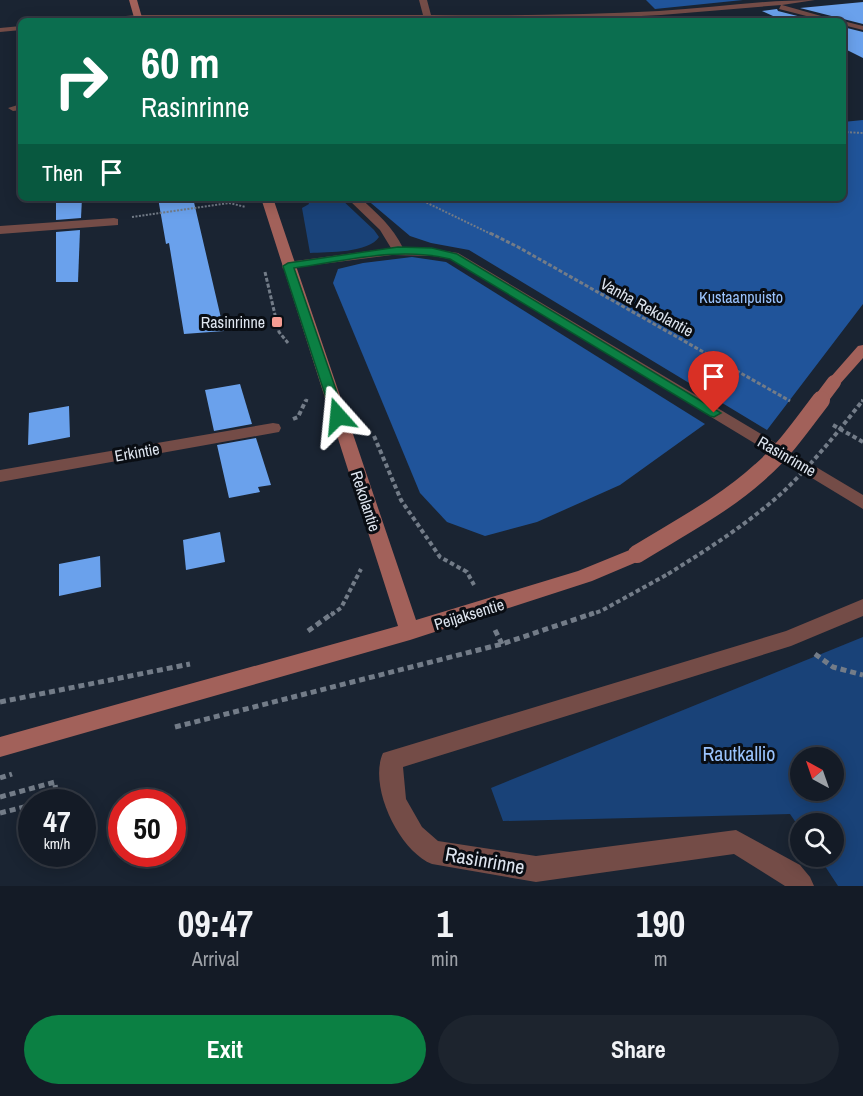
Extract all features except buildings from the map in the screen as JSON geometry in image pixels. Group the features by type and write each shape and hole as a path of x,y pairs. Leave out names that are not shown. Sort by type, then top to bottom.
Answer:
{"main road":[{"path":"133,0 138,18"},
{"name":"Rekolantie","path":"269,205 410,632"},
{"name":"Peijaksentie","path":"0,747 410,632 585,576 637,554 721,504 762,471 863,349"}],"street":[{"path":"423,0 427,17"},
{"path":"282,18 606,16 811,0"},
{"path":"769,4 823,18"},
{"path":"846,24 863,28"},
{"path":"0,30 18,28"},
{"path":"355,201 393,236 398,250"},
{"path":"0,230 114,222"},
{"name":"Rasinrinne","path":"288,266 398,250 432,251 454,256 863,503"},
{"name":"Erkintie","path":"0,476 273,428"},
{"name":"Rasinrinne","path":"801,886 791,874 736,842 536,869 432,852 412,835 394,801 390,760 791,638 863,608"}],"path":[{"path":"846,132 863,133"},
{"name":"Vanha Rekolantie","path":"423,201 518,248 798,405"},
{"path":"114,222 141,214 229,203 269,205"},
{"path":"277,321 279,332 292,347"},
{"path":"310,394 314,405"},
{"path":"828,422 863,442"},
{"path":"370,425 401,500 440,557 467,572 502,644"},
{"path":"300,633 311,630 341,608 361,572 358,560"},
{"path":"170,729 502,644 601,611 668,574"},
{"path":"0,702 201,662"},
{"path":"833,667 863,675"},
{"path":"0,778 22,771"},
{"path":"29,789 55,782 55,789"},
{"path":"0,797 18,792"},
{"path":"0,813 18,808"}],"green space":[{"path":"646,0 743,0 655,9"},
{"name":"Kustaanpuisto","path":"863,120 863,304 767,430 469,250 431,243 410,236 369,201 846,201 846,122"},
{"path":"308,201 343,201 379,237 367,246 358,249 310,253 302,208 309,204"},
{"path":"412,257 446,262 705,424 620,485 537,522 485,536 447,522 420,493 333,283 338,269 363,263"},
{"name":"Rautkallio","path":"863,637 863,886 838,886 826,867 844,867 844,813 503,821 491,788"}],"place":[{"name":"Rasinrinne","path":"277,322"}],"route":[{"path":"338,416 288,266 398,250 432,251 454,256 714,413"}]}
